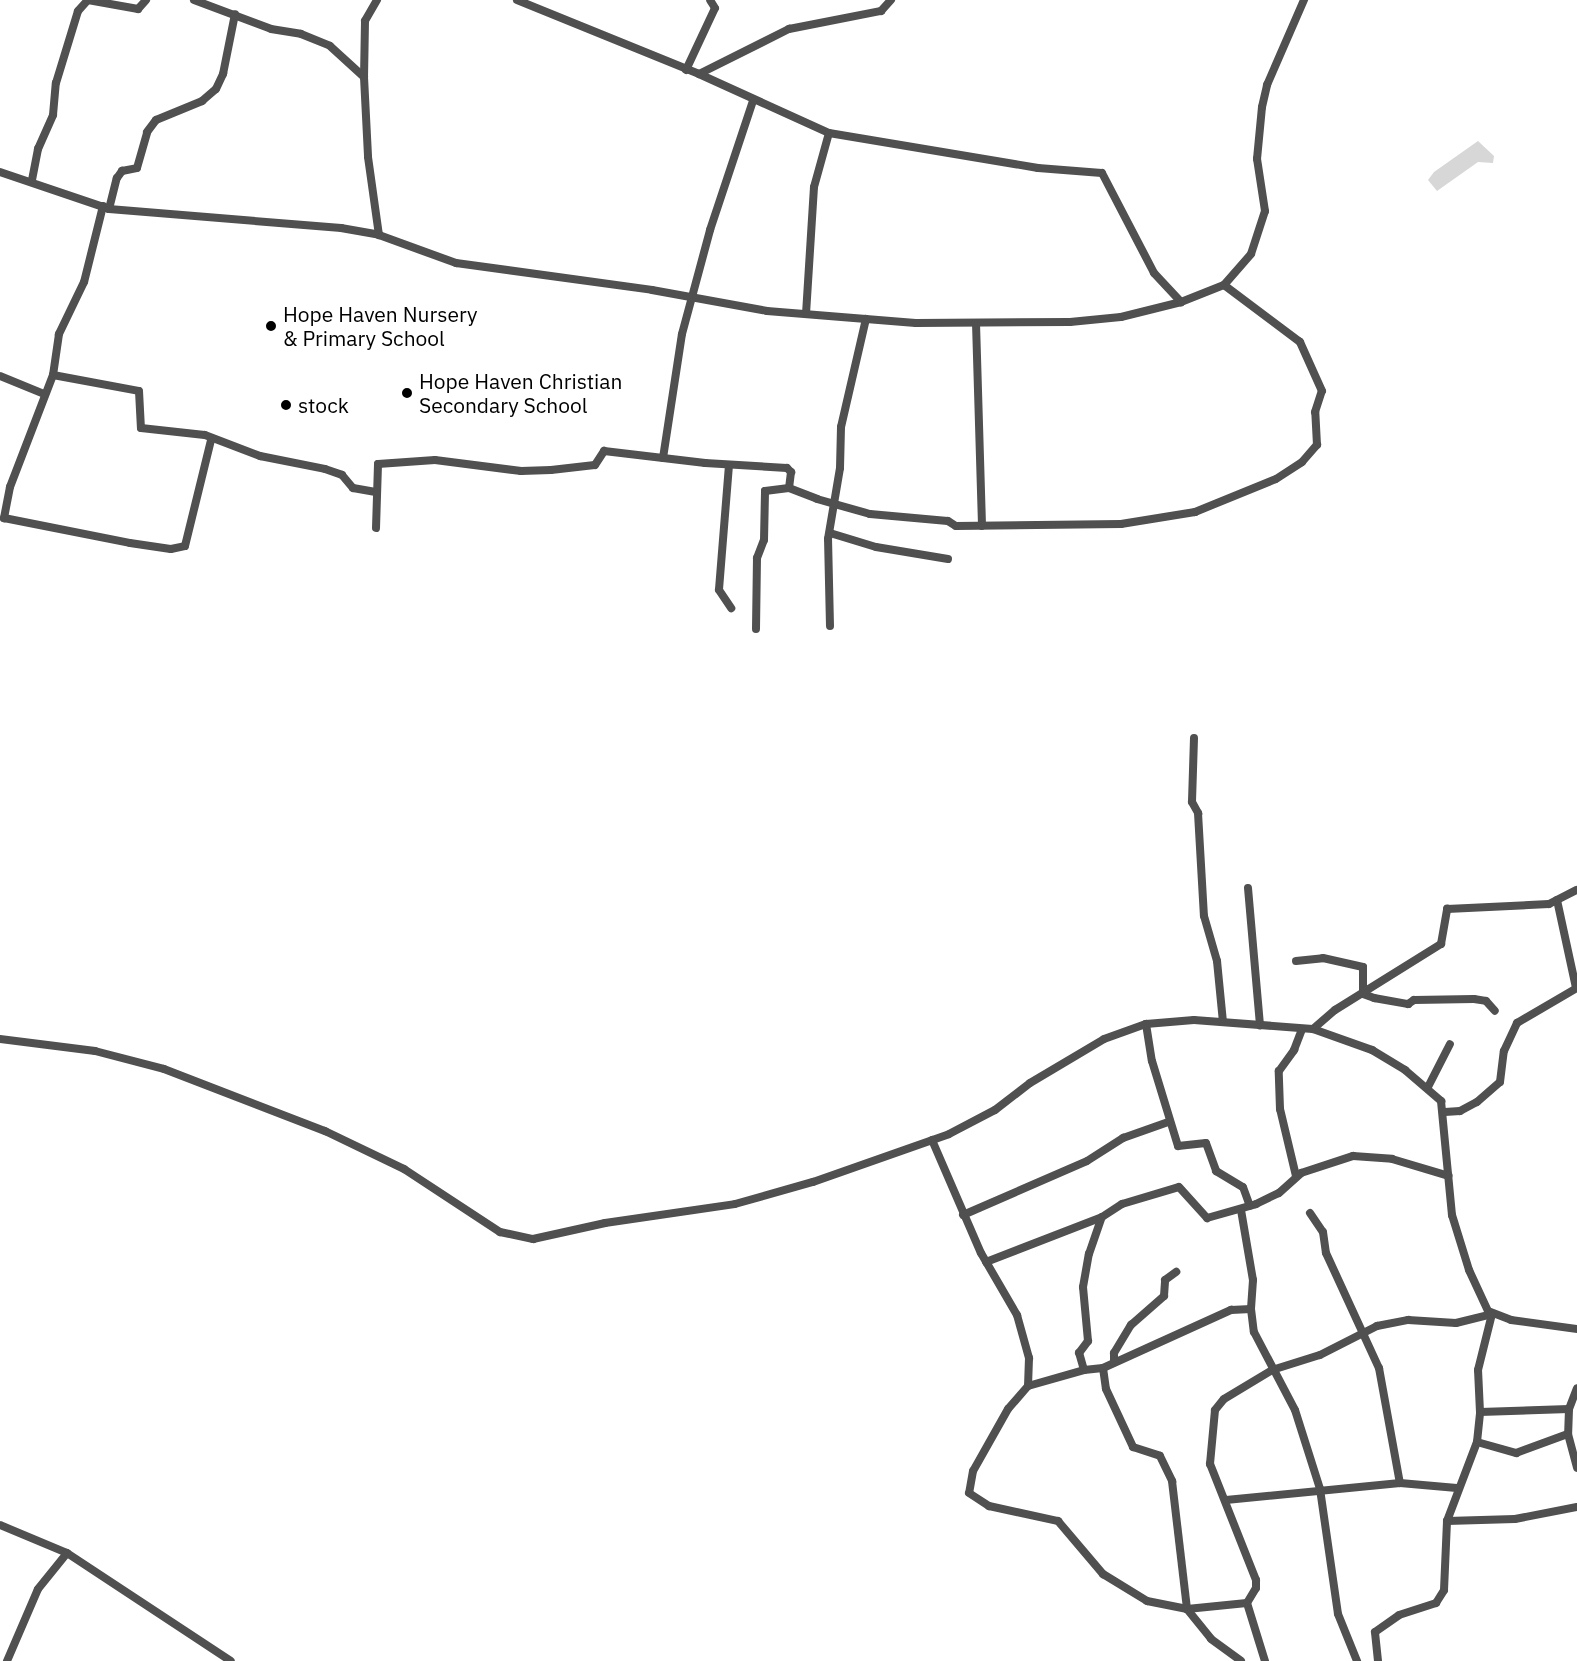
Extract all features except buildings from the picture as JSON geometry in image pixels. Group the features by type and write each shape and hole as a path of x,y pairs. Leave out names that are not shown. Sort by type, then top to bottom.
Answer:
{"street":[{"path":"32,180 38,149 53,115 56,83 74,24 88,0 138,9 146,0"},
{"path":"194,0 330,46 364,77"},
{"path":"377,0 364,21 364,77 368,157 379,235"},
{"path":"517,0 699,74 753,101 829,133 1038,168 1102,173 1154,273 1181,302"},
{"path":"686,70 715,8 710,0"},
{"path":"699,74 789,29 880,11 891,0"},
{"path":"0,174 32,180 106,208 310,224 379,235 456,263 806,314 866,319 976,323 1096,320 1181,302 1224,285 1251,254 1263,228 1265,211 1257,159 1262,107 1267,85 1304,0"},
{"path":"211,440 185,546 171,549 130,543 8,520 2,513 52,375 59,334 84,282 117,178 122,171 136,168 147,132 156,120 202,100 216,88 223,75 235,14"},
{"path":"663,458 682,334 691,298 753,101"},
{"path":"806,314 814,187 829,133"},
{"path":"756,629 757,558 764,540 765,491 789,488 834,505 870,514 948,521 956,526 1150,521 1229,501 1276,479 1302,462 1317,446 1315,412 1322,391 1313,370 1300,342 1224,285"},
{"path":"830,626 830,533 841,427 866,319"},
{"path":"976,323 982,526"},
{"path":"52,375 139,391 141,428 205,435 211,440 260,456 325,469 342,476 353,488 376,492"},
{"path":"0,376 44,394"},
{"path":"376,528 376,466 387,461 435,460 521,471 595,465 604,451 729,465 787,468 791,472 789,488"},
{"path":"729,465 719,590 731,608"},
{"path":"830,533 876,547 948,559"},
{"path":"1194,738 1192,802 1198,813 1204,916 1216,961 1223,1022"},
{"path":"1248,888 1260,1025"},
{"path":"1313,1029 1335,1010 1441,944 1447,909 1516,907 1557,900 1577,890"},
{"path":"1445,1112 1460,1111 1477,1102 1500,1082 1504,1051 1517,1023 1577,988 1557,900"},
{"path":"1296,962 1323,958 1363,967 1364,994"},
{"path":"1364,994 1408,1004 1414,1000 1474,999 1486,1001 1495,1011"},
{"path":"0,1039 95,1051 164,1069 244,1099 325,1131 404,1169 500,1232 517,1238 533,1239 616,1221 735,1204 932,1140 995,1110 1030,1083 1104,1039 1146,1024 1223,1022 1313,1029 1372,1050 1428,1087 1441,1101 1445,1112 1449,1176 1458,1239 1479,1292 1492,1314 1478,1370 1480,1412 1477,1442 1457,1488 1447,1521 1441,1599 1399,1615 1375,1632 1378,1661"},
{"path":"1146,1024 1168,1122 1178,1146 1206,1143 1216,1171 1243,1187 1253,1280 1251,1309 1254,1332 1295,1410 1320,1489 1338,1614 1357,1661"},
{"path":"1296,1176 1280,1109 1279,1071 1294,1050 1302,1029"},
{"path":"1428,1087 1450,1044"},
{"path":"963,1215 1087,1161 1123,1138 1168,1122"},
{"path":"932,1140 963,1215 986,1262 1017,1315 1029,1358 1028,1386"},
{"path":"986,1262 1102,1217 1122,1204 1179,1187 1207,1218 1246,1208 1279,1193 1296,1176 1353,1156 1392,1159 1449,1176"},
{"path":"1310,1213 1323,1232 1329,1260 1364,1331 1379,1368 1400,1483"},
{"path":"1084,1370 1079,1353 1088,1341 1083,1287 1089,1254 1102,1217"},
{"path":"1114,1361 1114,1353 1131,1325 1164,1296 1165,1280 1176,1272"},
{"path":"1247,1604 1187,1609 1147,1601 1103,1574 1058,1521 989,1506 969,1493 973,1471 1008,1409 1028,1386 1084,1370 1103,1368 1114,1361 1231,1310 1251,1309"},
{"path":"1265,1661 1247,1604 1256,1588 1256,1580 1210,1464 1215,1410 1246,1383 1272,1370 1320,1355 1364,1331 1408,1320 1456,1323 1492,1314 1577,1329"},
{"path":"1103,1368 1106,1389 1133,1447 1160,1456 1172,1481 1187,1609 1211,1639 1241,1661"},
{"path":"1577,1388 1569,1409 1568,1434 1577,1468"},
{"path":"1480,1412 1569,1409"},
{"path":"1477,1442 1516,1453 1568,1434"},
{"path":"1226,1500 1320,1489 1400,1483 1457,1488"},
{"path":"1447,1521 1515,1519 1577,1507"},
{"path":"0,1526 67,1553 231,1661"},
{"path":"7,1661 38,1589 67,1553"}],"shaded area":[{"path":"1478,141 1494,156 1493,163 1478,162 1437,191 1428,180 1434,172"}],"place":[{"name":"Hope Haven Nursery & Primary School","path":"271,326"},
{"name":"Hope Haven Christian Secondary School","path":"407,393"},
{"name":"stock","path":"286,405"}]}
